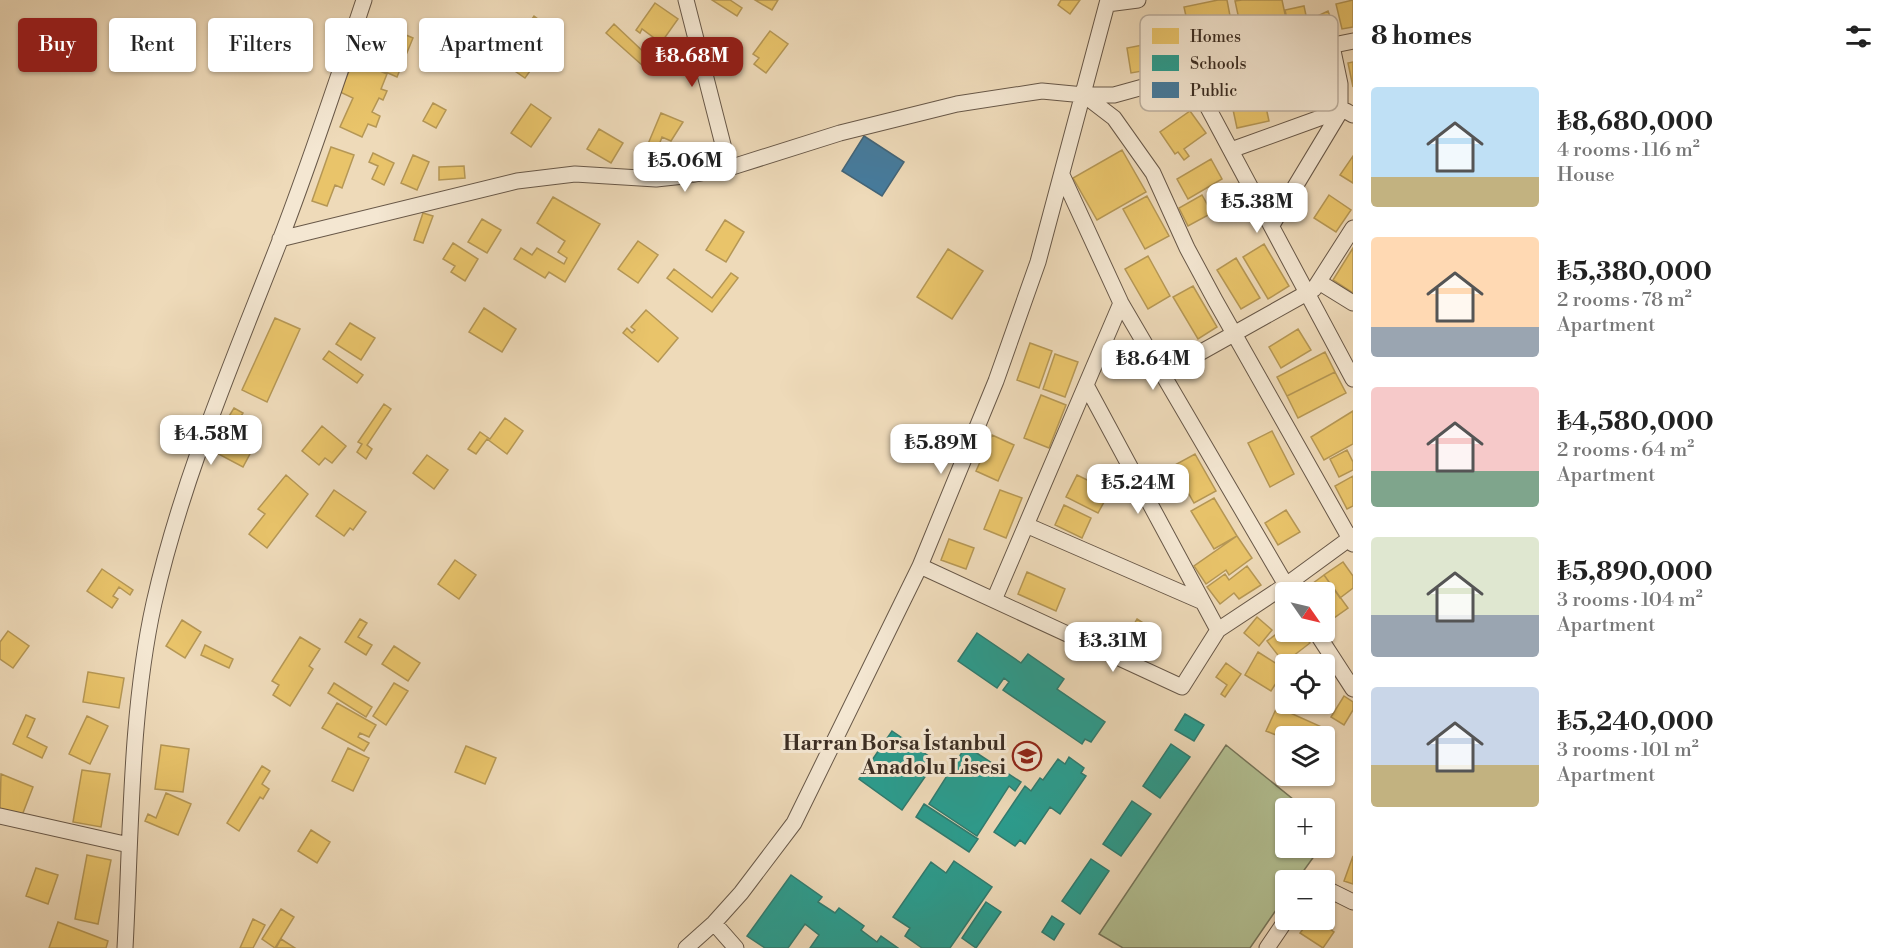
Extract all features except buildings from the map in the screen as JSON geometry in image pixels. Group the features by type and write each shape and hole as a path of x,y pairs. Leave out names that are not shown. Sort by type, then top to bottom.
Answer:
{"street":[{"path":"125,948 129,845 141,691 149,627 159,584 196,460 280,239 364,0"},
{"path":"686,0 729,168"},
{"path":"686,948 714,923 763,866 794,823 920,566 996,381 1038,262 1108,2 1138,0"},
{"path":"1338,45 1353,41"},
{"path":"1272,225 1347,114 1338,74"},
{"path":"280,239 485,188 536,178 575,174 656,179 729,168 840,133 957,104 1042,91 1114,95 1140,88"},
{"path":"1084,95 1114,118 1153,173 1187,248 1352,539 1297,582"},
{"path":"1114,95 1114,118"},
{"path":"1210,111 1272,225 1313,287 1353,378"},
{"path":"1231,150 1347,114"},
{"path":"1062,174 1121,303 1284,582"},
{"path":"1162,374 1313,287 1353,228"},
{"path":"1313,287 1353,303"},
{"path":"994,600 1121,303"},
{"path":"1086,385 1218,630"},
{"path":"1026,525 1203,602"},
{"path":"920,566 1182,687 1218,630 1275,597"},
{"path":"1322,642 1353,689"},
{"path":"0,816 129,845"},
{"path":"1335,893 1353,902"},
{"path":"714,923 736,948"},
{"path":"1267,948 1279,930"}],"green space":[{"path":"1226,745 1292,798 1275,798 1275,858 1313,858 1304,870 1275,870 1275,912 1250,948 1123,948 1099,934"}],"place":[{"name":"Harran Borsa İstanbul Anadolu Lisesi","path":"1027,756"}]}
